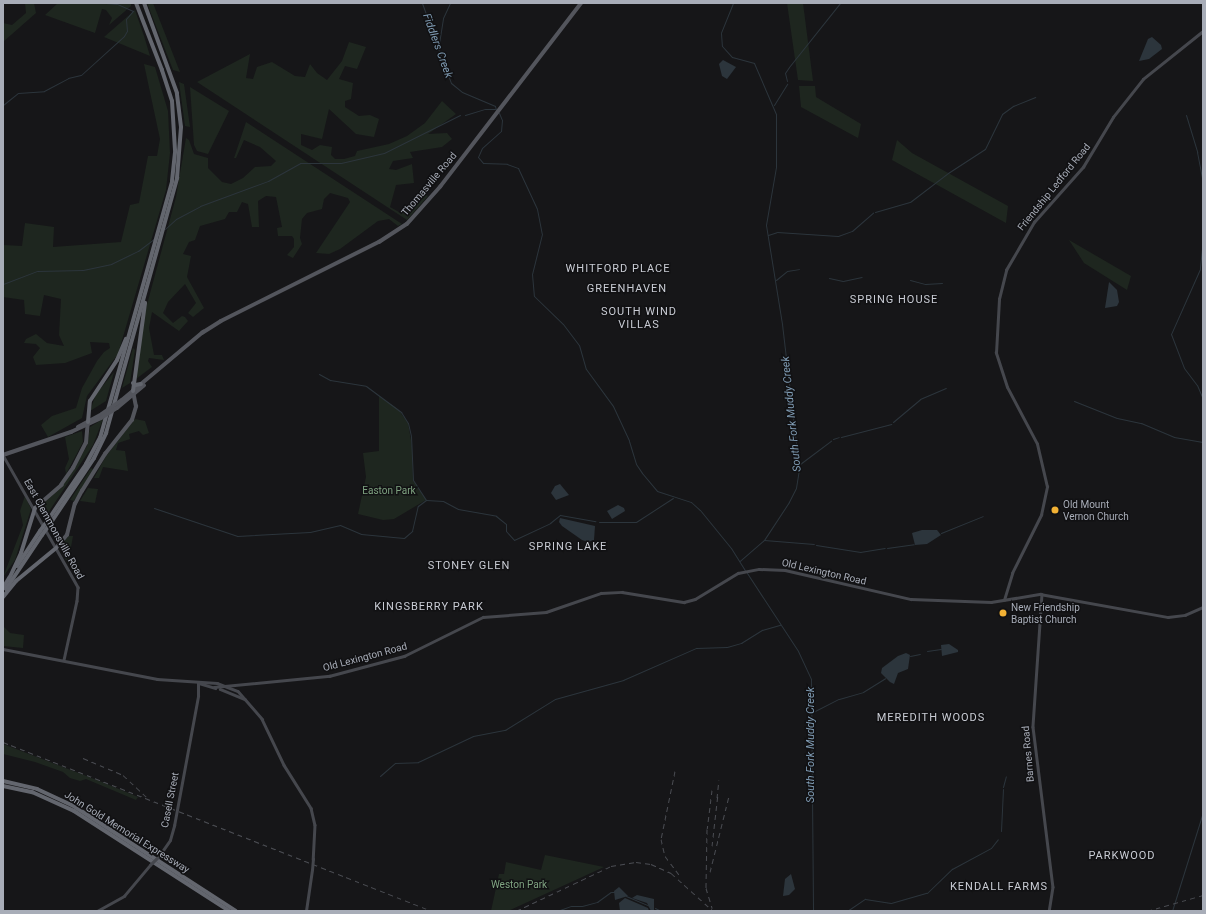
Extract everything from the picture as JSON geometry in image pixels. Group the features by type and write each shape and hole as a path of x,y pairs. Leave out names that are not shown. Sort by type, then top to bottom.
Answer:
{"highway":[{"path":"49,522 86,464 100,438 168,196 175,150 174,117 169,92 136,3"},
{"path":"8,579 94,458 104,437 177,178 181,127 173,78 145,5"},
{"path":"134,393 133,382 149,280"},
{"path":"88,423 90,401 117,360 133,322"},
{"path":"133,382 136,385 142,384"},
{"path":"3,588 20,553 35,508"},
{"path":"3,596 41,533"},
{"path":"3,596 16,581 56,548"},
{"name":"John Gold Memorial Expressway","path":"3,780 29,787 72,805 237,911"},
{"name":"John Gold Memorial Expressway","path":"3,786 9,786 46,797 74,811 228,911"}],"main road":[{"name":"Thomasville Road","path":"134,393 142,384 202,333 216,324 379,242 407,224 440,187 580,3"},
{"name":"Thomasville Road","path":"63,434 88,423 121,403 159,370"},
{"path":"56,548 67,535 75,504 82,491 105,454 132,420 135,409 134,393"},
{"name":"Thomasville Road","path":"3,455 81,428 88,423"},
{"path":"35,508 64,481 82,452 88,431 88,423"},
{"path":"81,428 88,431"}],"street":[{"name":"Friendship Ledford Road","path":"1004,600 1006,588 1041,515 1047,487 1037,444 1006,387 996,353 998,299 1006,270 1034,222 1083,167 1113,117 1143,78 1203,31"},
{"name":"East Clemmonsville Road","path":"3,455 35,508 78,589 64,660"},
{"name":"Old Lexington Road","path":"3,649 142,676 198,683 215,683 227,686 329,676 404,656 483,617 546,612 601,593 621,592 684,602 695,599 741,572 752,570 785,570 912,599 1004,600 1023,595 1042,594 1168,617 1185,615 1203,607"},
{"name":"Barnes Road","path":"1042,594 1033,728 1053,887 1049,911"},
{"name":"Old Lexington Road","path":"198,683 214,688"},
{"name":"Casell Street","path":"97,911 124,896 159,856 170,840 174,826 198,696 198,683"},
{"path":"214,688 227,686 245,699 262,719 284,765 311,808 315,824 312,870 306,911"},
{"path":"214,688 245,699"}],"green space":[{"path":"25,3 34,3 36,13 3,42 3,23 12,25 26,13"},
{"path":"58,3 131,3 131,6 109,25 112,18 106,10 102,9 95,33 45,15"},
{"path":"147,3 153,3 180,72 173,70"},
{"path":"787,3 803,3 813,81 798,80"},
{"path":"135,10 144,36 150,56 104,37"},
{"path":"349,42 366,47 357,69 345,66 339,79 353,83 351,99 345,101 345,107 359,116 370,115 379,119 374,137 356,134 329,109 322,139 301,134 301,145 312,150 320,145 332,147 331,155 335,159 344,159 355,156 357,151 389,144 407,136 425,123 442,101 456,114 428,134 447,133 452,139 442,147 410,152 413,158 393,161 389,169 396,170 412,164 414,183 396,185 390,207 399,212 408,209 426,195 428,196 407,220 197,82 250,54 246,78 253,79 257,67 272,62 295,76 305,77 310,64 317,73 327,80 342,61"},
{"path":"144,64 155,67 168,111 170,153 166,190 118,354 87,396 82,418 48,437 41,425 52,416 76,408 82,388 97,361 104,352 110,348 109,343 90,342 92,353 65,363 36,365 33,357 40,348 36,344 24,343 26,339 36,334 47,343 64,346 59,335 61,299 44,295 40,316 25,314 24,300 3,297 3,245 22,246 25,223 54,227 53,247 121,242 130,205 139,203 148,156 157,156 160,139"},
{"path":"179,82 184,84 190,127 185,126"},
{"path":"799,86 815,86 816,97 861,124 858,138 801,107"},
{"path":"190,87 229,111 208,154 197,151 194,145"},
{"path":"246,122 402,224 398,226 389,219 378,221 340,249 329,254 316,253 350,202 348,198 330,193 324,199 322,209 307,213 302,219 300,238 302,244 293,258 287,255 294,247 294,239 292,236 278,236 277,228 282,227 276,197 266,196 258,201 259,227 252,227 248,204 242,202 237,212 229,212 225,219 200,226 195,240 189,242 183,254 191,256 187,277 204,308 193,317 188,313 196,303 185,284 168,302 163,313 173,323 182,316 185,317 188,321 179,331 152,312 149,328 154,355 162,355 164,360 149,358 148,361 152,367 136,379 145,312 176,197 186,138 189,140 194,154 208,158 208,168 222,182 231,184 243,178 255,167 271,166 276,161 260,147 244,140 236,158 234,158"},
{"path":"897,140 912,153 1008,206 1006,223 892,160"},
{"path":"1069,240 1131,276 1127,290 1084,263"},
{"path":"133,348 135,350 130,383 122,388"},
{"path":"114,372 106,401 90,411 96,394"},
{"name":"Easton Park","path":"379,396 398,409 408,423 412,446 413,480 426,500 394,519 383,520 358,514 366,477 363,453 379,451"},
{"path":"103,419 93,445 44,519 39,507 61,488 87,446 90,427"},
{"path":"135,419 145,421 149,433 143,435 139,431 129,434 130,439 118,443 116,450 125,451 128,471 103,467 99,478 94,478 106,456"},
{"path":"82,431 83,442 66,474 65,468 69,459 65,437"},
{"path":"91,468 94,470 74,501 70,500"},
{"path":"88,488 98,489 95,503 80,501"},
{"path":"25,496 31,509 15,560 3,577 23,525 20,511"},
{"path":"68,536 73,536 68,564 59,548"},
{"path":"3,626 10,633 24,635 23,648 3,646"},
{"path":"3,744 138,797 136,800 86,779 80,781 70,778 63,772 35,762 3,754"},
{"name":"Weston Park","path":"545,855 604,867 508,911 491,911 499,874 504,874 506,862 541,870"}],"shaded area":[{"path":"1152,37 1161,45 1162,49 1149,59 1139,61 1148,39"},
{"path":"723,60 736,67 727,79 722,76 719,64"},
{"path":"1109,282 1117,290 1119,302 1117,306 1105,308"},
{"path":"560,484 569,495 556,500 551,493 555,486"},
{"path":"618,505 624,508 625,511 612,519 607,511"},
{"path":"560,518 595,526 594,540 588,542 582,540 562,526 559,522"},
{"path":"922,530 937,530 941,535 927,544 915,545 912,533"},
{"path":"949,644 958,650 958,652 942,656 941,645"},
{"path":"906,653 910,655 908,669 898,673 894,684 881,673 882,668 898,656"},
{"path":"791,874 795,889 789,895 783,896 785,879"},
{"path":"619,887 628,896 615,900 614,891"},
{"path":"637,895 654,899 654,911 651,911 647,903 632,898"},
{"path":"625,898 648,908 649,911 620,911 619,903"}],"waterway":[{"path":"3,105 18,93 44,91 68,78 81,75 124,36 127,31 126,19 133,11 117,4 106,3"},
{"name":"Fiddlers Creek","path":"422,3 451,83 462,92 495,106 496,110"},
{"path":"438,50 443,18 450,3"},
{"name":"South Fork Muddy Creek","path":"733,3 721,33 722,46 732,57 754,63 776,114 776,167 766,225 782,324 799,469 796,488 789,502 764,540 740,561"},
{"path":"787,81 785,73 789,67 840,3"},
{"path":"774,105 787,84"},
{"path":"875,212 910,202 948,173 985,149 1002,114 1013,106 1035,97"},
{"path":"465,115 485,109 495,109"},
{"name":"Fiddlers Creek","path":"499,113 502,120 501,131 482,148 478,157 483,163 507,164 518,168 537,209 542,234 532,274 534,296 563,324 579,345 586,369 613,406 629,441 636,464 642,473 657,491 691,502 700,510 731,548 745,570"},
{"path":"165,229 176,219 200,206 268,181 300,163 341,163 384,153 460,115"},
{"path":"1186,115 1197,152 1203,184"},
{"path":"768,235 777,232 838,236 852,231 873,213"},
{"path":"3,284 37,271 83,270 111,264 138,251 154,239"},
{"path":"1203,239 1200,269 1171,334 1184,368 1197,385 1203,399"},
{"path":"776,280 787,271 799,269"},
{"path":"829,278 843,281 862,277"},
{"path":"910,280 925,284 942,283"},
{"path":"319,374 330,380 366,386 401,412 408,423 411,436 413,480 426,500"},
{"path":"893,422 920,399 946,388"},
{"path":"1074,401 1117,418 1141,423 1174,437 1203,442"},
{"path":"841,437 891,424"},
{"path":"833,439 839,437"},
{"path":"800,464 831,441"},
{"path":"599,522 636,522 673,498"},
{"path":"154,508 237,536 310,532 340,525 361,534 404,538 412,531 418,506 426,500 443,501 458,509 496,516 506,524 506,531 514,540 550,523 560,515 595,521"},
{"path":"941,533 983,516"},
{"path":"764,540 814,544"},
{"path":"887,548 914,544"},
{"path":"816,545 860,552 885,548"},
{"name":"South Fork Muddy Creek","path":"747,573 798,651 811,679 813,911"},
{"path":"380,776 395,763 418,762 473,736 505,730 555,699 623,680 696,648 727,647 741,643 762,630 780,625"},
{"path":"927,651 941,649"},
{"path":"910,656 920,654"},
{"path":"811,713 839,699 863,692 885,678"},
{"path":"1003,787 1006,776"},
{"path":"1001,831 1003,789"},
{"path":"1172,911 1203,812"},
{"path":"847,911 865,899 891,903 927,893 952,869 991,848 998,839"},
{"path":"557,911 571,906 582,906 597,902 611,892 615,892"},
{"path":"626,896 650,906"},
{"path":"655,908 661,911"}],"railway":[{"path":"3,742 431,911"},
{"path":"83,758 123,775 147,797"},
{"path":"675,771 661,839 665,856 680,876"},
{"path":"717,798 719,780"},
{"path":"712,790 707,829 706,888 712,908"},
{"path":"712,846 718,793"},
{"path":"710,872 729,796"},
{"path":"516,911 611,866 636,862 651,864 671,873 713,911"},
{"path":"1147,911 1203,895"}],"place":[{"name":"Old Mount Vernon Church","path":"1055,510"},
{"name":"New Friendship Baptist Church","path":"1003,613"}],"district":[{"name":"WHITFORD PLACE","path":"618,269"},
{"name":"GREENHAVEN","path":"627,289"},
{"name":"SPRING HOUSE","path":"894,300"},
{"name":"SOUTH WIND VILLAS","path":"639,319"},
{"name":"SPRING LAKE","path":"568,547"},
{"name":"STONEY GLEN","path":"469,566"},
{"name":"KINGSBERRY PARK","path":"429,607"},
{"name":"MEREDITH WOODS","path":"931,718"},
{"name":"PARKWOOD","path":"1122,856"},
{"name":"KENDALL FARMS","path":"999,887"}]}
